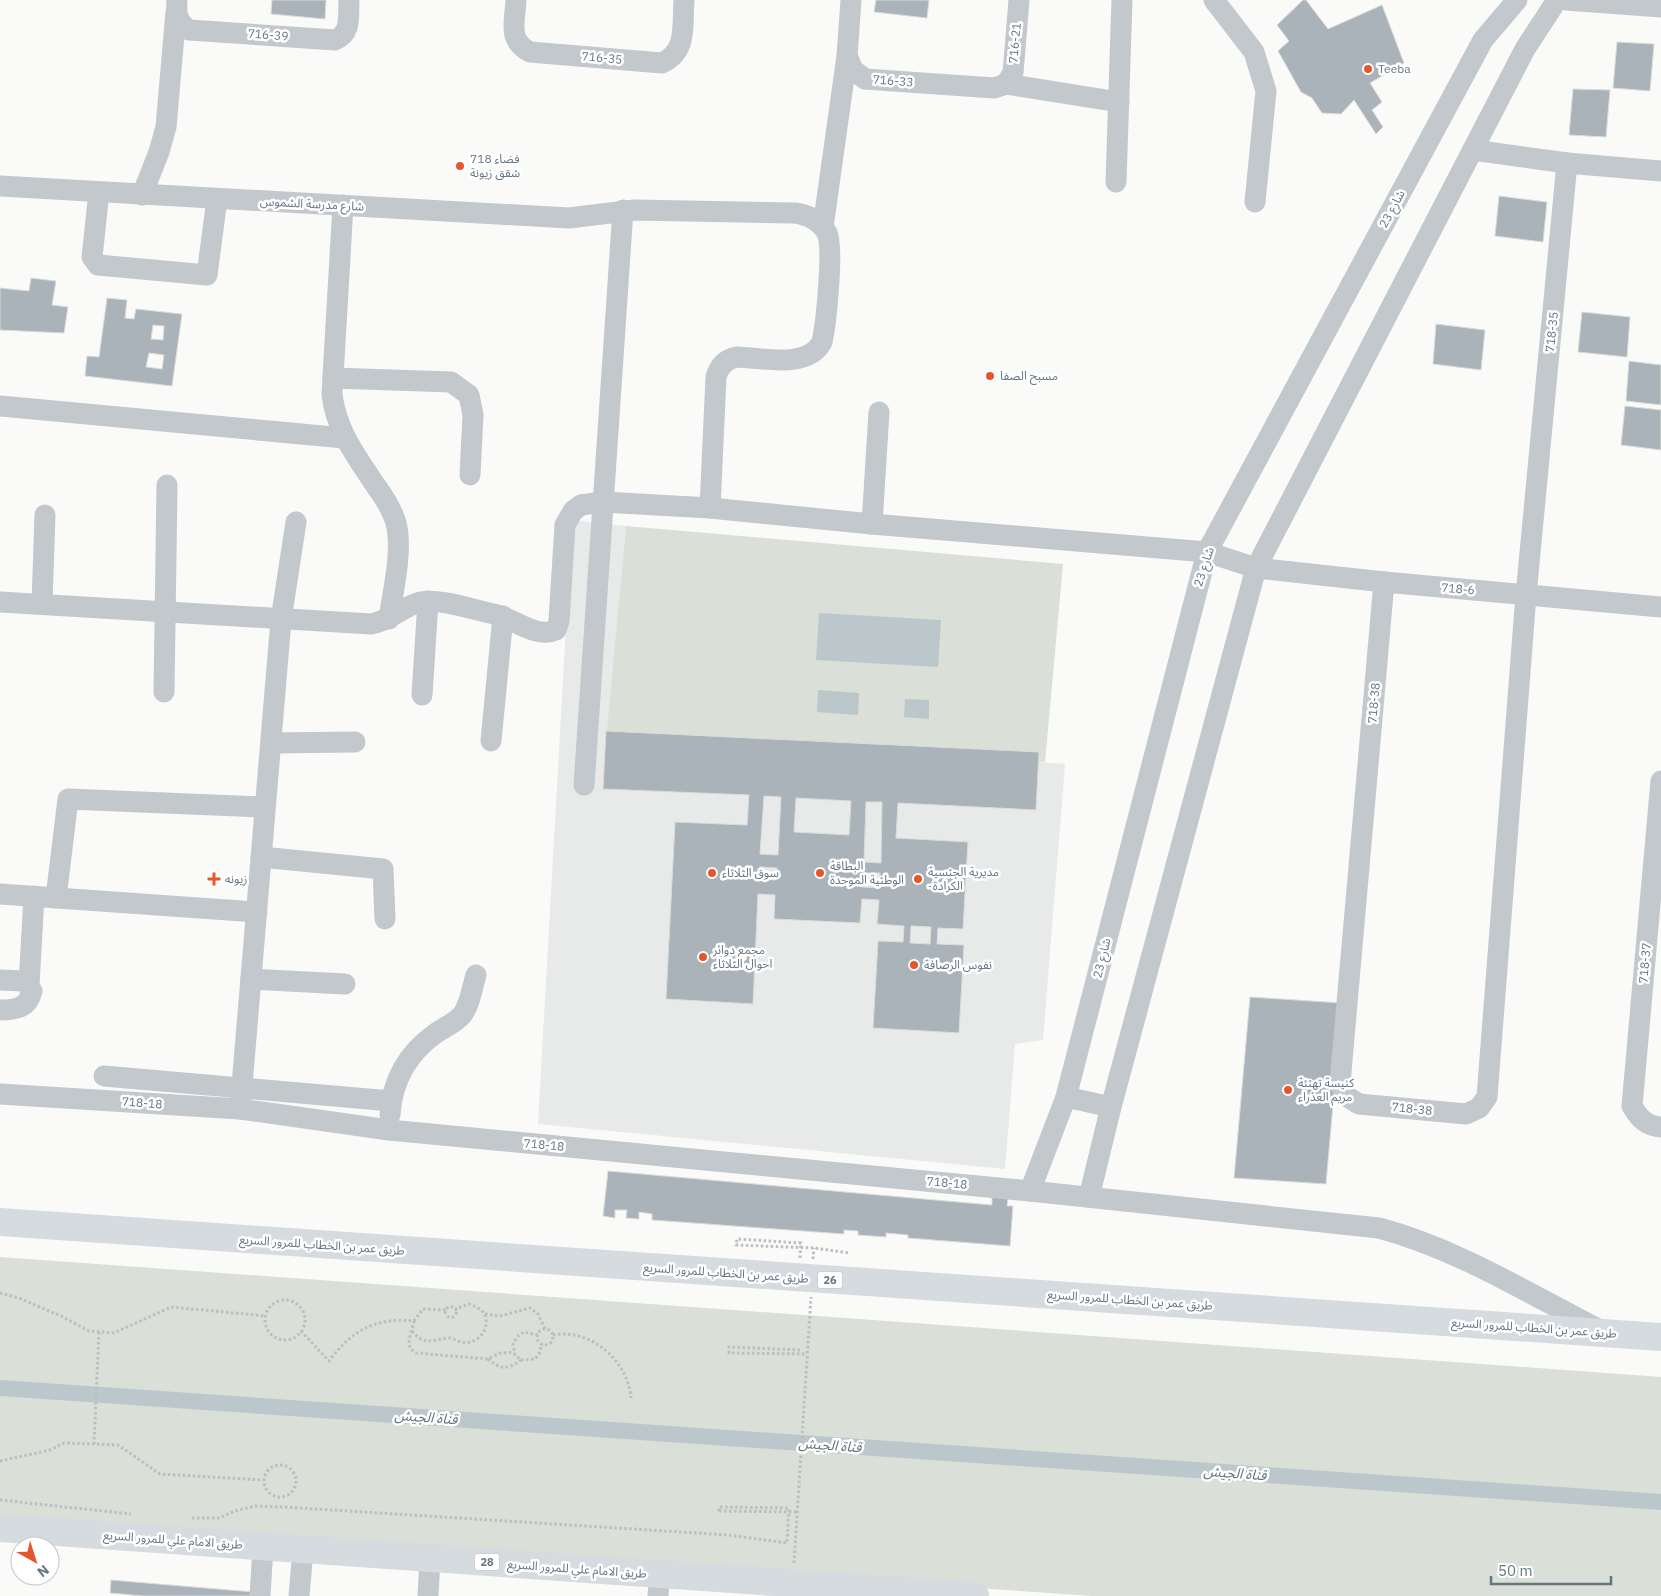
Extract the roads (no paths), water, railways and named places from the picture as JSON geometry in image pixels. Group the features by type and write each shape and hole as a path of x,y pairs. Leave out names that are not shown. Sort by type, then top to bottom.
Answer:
{"highway":[{"name":"طريق عمر بن الخطاب للمرور السريع","path":"0,1222 807,1280 1661,1337"},
{"name":"طريق الامام علي للمرور السريع","path":"0,1528 430,1558 659,1585 975,1596"}],"street":[{"name":"716-39","path":"176,6 180,24 189,30 335,40 343,37 348,28 349,0"},
{"name":"716-35","path":"516,0 514,36 519,46 530,52 662,63 675,57 681,45 684,0"},
{"path":"710,508 718,372 723,363 732,358 797,360 810,356 819,348 823,336 830,249 827,234 823,227 847,56 851,0"},
{"name":"716-21","path":"1006,84 1013,73 1019,0"},
{"path":"1116,182 1122,0"},
{"path":"1214,0 1254,52 1266,91 1255,202"},
{"name":"شارع 23","path":"1030,1191 1066,1097 1207,552 1484,40 1517,0"},
{"path":"1089,1197 1111,1107 1256,568 1525,49 1557,0"},
{"path":"1566,0 1661,7"},
{"path":"142,195 159,152 166,128 176,6"},
{"name":"716-33","path":"847,56 853,70 865,80 994,88 1006,84 1119,102"},
{"path":"1472,150 1567,163 1661,171"},
{"name":"718-35","path":"1526,595 1567,163"},
{"name":"شارع مدرسة الشموس","path":"0,186 569,218 623,210 795,213 810,217 823,227"},
{"path":"99,192 92,257 98,265 208,275 217,199"},
{"path":"343,206 333,378 334,409 344,438 387,502 396,523 398,547 389,619"},
{"path":"584,785 623,210"},
{"path":"333,378 452,382 468,395 474,415 470,475"},
{"path":"0,406 344,438"},
{"path":"872,524 879,412"},
{"path":"164,692 167,485"},
{"name":"718-6","path":"503,616 533,630 549,633 556,630 559,621 565,525 573,511 581,505 603,502 710,508 872,524 1207,552 1256,568 1384,582 1661,607"},
{"path":"42,604 45,515"},
{"path":"240,1109 281,620 296,522"},
{"name":"718-38","path":"1384,582 1340,1083 1346,1096 1359,1104 1466,1114 1479,1108 1487,1097 1526,595"},
{"path":"422,695 428,601"},
{"path":"0,602 371,624 389,619 414,605 428,601 503,616 491,741"},
{"path":"271,743 355,742"},
{"name":"718-37","path":"1661,781 1632,1106 1639,1118 1652,1126 1661,1127"},
{"path":"56,898 68,799 265,806"},
{"path":"261,857 384,870 385,919"},
{"path":"0,894 257,912"},
{"path":"29,985 34,896"},
{"path":"390,1130 391,1100 396,1079 413,1056 435,1034 462,1015 476,975"},
{"path":"251,979 345,984"},
{"path":"0,980 24,981 32,991 30,1000 24,1006 16,1009 0,1010"},
{"path":"104,1076 391,1100"},
{"name":"718-18","path":"0,1094 240,1109 390,1130 1030,1191 1379,1228 1422,1241 1452,1254 1607,1333"},
{"path":"1066,1097 1111,1107"},
{"path":"260,1596 263,1547"},
{"path":"299,1596 303,1550"},
{"path":"428,1596 430,1558"}],"waterway":[{"name":"قناة الجيش","path":"0,1388 1661,1502"}],"place":[{"name":"Teeba","path":"1368,69"},
{"name":"فضاء 718 شقق زيونة","path":"460,166"},
{"name":"مسبح الصفا","path":"990,376"},
{"name":"سوق الثلاثاء","path":"712,873"},
{"name":"البطاقة الوطنية الموحدة","path":"820,873"},
{"name":"زيونه","path":"214,879"},
{"name":"مديرية الجنسية -الكرادة","path":"918,879"},
{"name":"مجمع دوائر احوال الثلاثاء","path":"703,957"},
{"name":"نفوس الرصافة","path":"914,965"},
{"name":"كنيسة تهنئة مريم العذراء","path":"1288,1090"}]}
